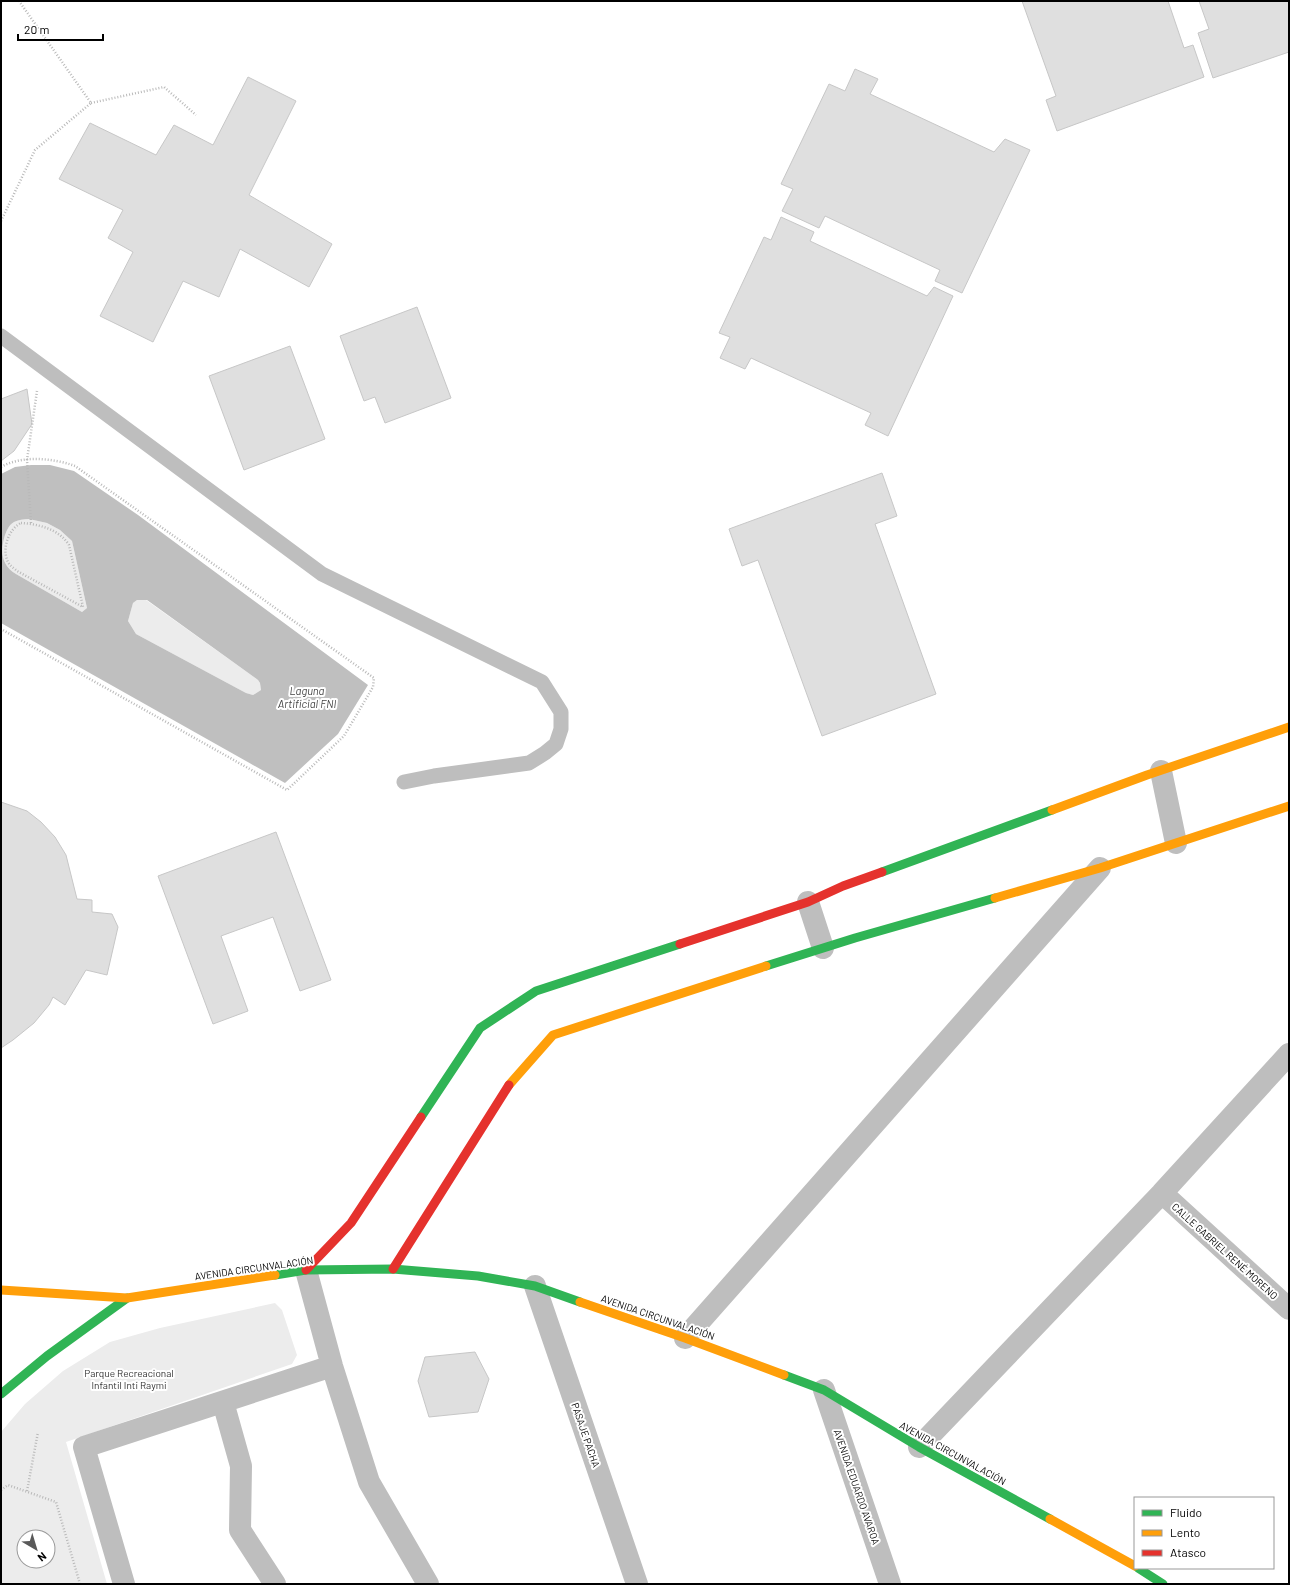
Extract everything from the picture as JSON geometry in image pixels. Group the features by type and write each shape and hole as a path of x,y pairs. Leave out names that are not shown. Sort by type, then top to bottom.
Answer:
{"street":[{"path":"428,1584 369,1482 332,1366 306,1270 351,1223 480,1028 536,991 808,902 843,886 1161,771 1289,727"},
{"path":"1161,771 1176,843"},
{"path":"393,1269 505,1088 553,1035 823,948 1100,868 1289,806"},
{"path":"685,1338 1100,868"},
{"path":"808,902 823,948"},
{"path":"919,1447 1162,1193 1289,1054"},
{"name":"CALLE GABRIEL RENÉ MORENO","path":"1162,1193 1289,1308"},
{"name":"AVENIDA CIRCUNVALACIÓN","path":"127,1298 306,1270 393,1269 478,1276 535,1286 685,1338 824,1390 919,1447 1134,1569"},
{"name":"PASAJE PACHA","path":"535,1286 637,1584"},
{"path":"1,1290 127,1298"},
{"path":"1,1394 47,1356 127,1298"},
{"path":"124,1584 84,1447 332,1366"},
{"name":"AVENIDA EDUARDO AVAROA","path":"824,1390 890,1584"},
{"path":"223,1402 241,1466 240,1530 275,1584"},
{"name":"AVENIDA CIRCUNVALACIÓN","path":"1140,1572 1163,1584"}],"lane":[{"path":"1,336 322,574 542,682 560,712 561,729 556,744 529,763 434,776 404,782"}],"path":[{"path":"19,1 91,103"},
{"path":"1,221 35,150 91,103 164,87 196,115"},
{"path":"31,523 27,460 38,384"},
{"path":"1,467 9,462 44,459 65,462 75,466 374,678 373,687 344,736 287,790 1,629"},
{"path":"21,523 31,523 38,524 65,538 69,545 83,607 17,571 9,564 6,548 10,533 15,526 21,523"},
{"path":"27,1491 38,1432"},
{"path":"1,1490 8,1485 56,1502 80,1584"}],"green space":[{"path":"29,519 47,523 60,530 72,541 87,608 82,612 16,574 7,566 3,557 2,547 8,528 16,521"},
{"path":"137,600 146,600 258,680 261,690 253,695 246,693 136,634 128,621 133,603"},
{"name":"Parque Recreacional Infantil Inti Raymi","path":"275,1303 282,1310 297,1355 292,1364 66,1442 107,1584 1,1584 1,1432 25,1404 63,1371 110,1342 160,1328"}],"water":[{"name":"Laguna Artificial FNI","path":"50,465 74,471 138,515 368,685 338,734 285,783 1,623 1,474 15,467","holes":["29,519 47,523 60,530 72,541 87,608 82,612 16,574 7,566 3,557 2,547 8,528 16,521","137,600 147,600 258,680 261,690 253,695 246,693 136,634 128,621 133,603"]}],"building":[{"path":"1022,1 1168,1 1184,48 1193,45 1204,77 1057,131 1046,100 1056,96"},
{"path":"1199,1 1289,1 1289,52 1213,78 1198,33 1209,29"},
{"path":"855,69 878,79 870,94 994,152 1005,139 1030,150 962,293 935,281 940,270 825,216 819,228 782,211 793,189 781,184 829,84 845,91"},
{"path":"248,77 296,101 249,195 332,244 309,287 240,249 219,297 183,281 153,342 100,316 133,252 108,238 123,210 59,179 90,123 156,155 174,125 213,145"},
{"path":"781,217 814,232 810,241 927,296 934,287 953,296 888,436 865,425 871,413 751,358 745,369 720,358 730,337 719,333 764,237 771,240"},
{"path":"417,307 451,398 385,423 375,397 364,401 340,336"},
{"path":"290,346 325,439 244,470 209,376"},
{"path":"27,389 32,424 14,451 1,461 1,399"},
{"path":"882,473 897,516 875,524 936,694 822,736 758,560 742,566 729,529"},
{"path":"1,802 27,811 41,822 55,837 66,855 77,899 92,900 92,912 112,914 118,927 107,975 86,970 65,1005 53,997 49,1005 34,1023 1,1048"},
{"path":"276,832 331,980 300,991 273,917 221,936 248,1011 213,1024 158,876"},
{"path":"475,1352 489,1379 478,1412 429,1417 418,1381 425,1357"}],"traffic: fast":[{"path":"882,872 1052,810"},
{"path":"766,966 855,938 995,898"},
{"path":"421,1117 480,1028 536,991 680,944"},
{"path":"275,1275 306,1270 393,1269 478,1276 535,1286 580,1302"},
{"path":"1,1394 47,1356 127,1298"},
{"path":"784,1375 824,1390 919,1447 1050,1519"},
{"path":"1140,1569 1163,1584"}],"traffic: slow":[{"path":"1052,810 1147,775 1289,727"},
{"path":"995,898 1100,868 1289,806"},
{"path":"509,1085 553,1035 766,966"},
{"path":"1,1290 127,1298 275,1275"},
{"path":"580,1302 685,1338 784,1375"},
{"path":"1050,1519 1134,1565"}],"traffic: jam":[{"path":"680,944 808,902 843,886 882,872"},
{"path":"393,1269 509,1085"},
{"path":"306,1270 351,1223 421,1117"}]}
